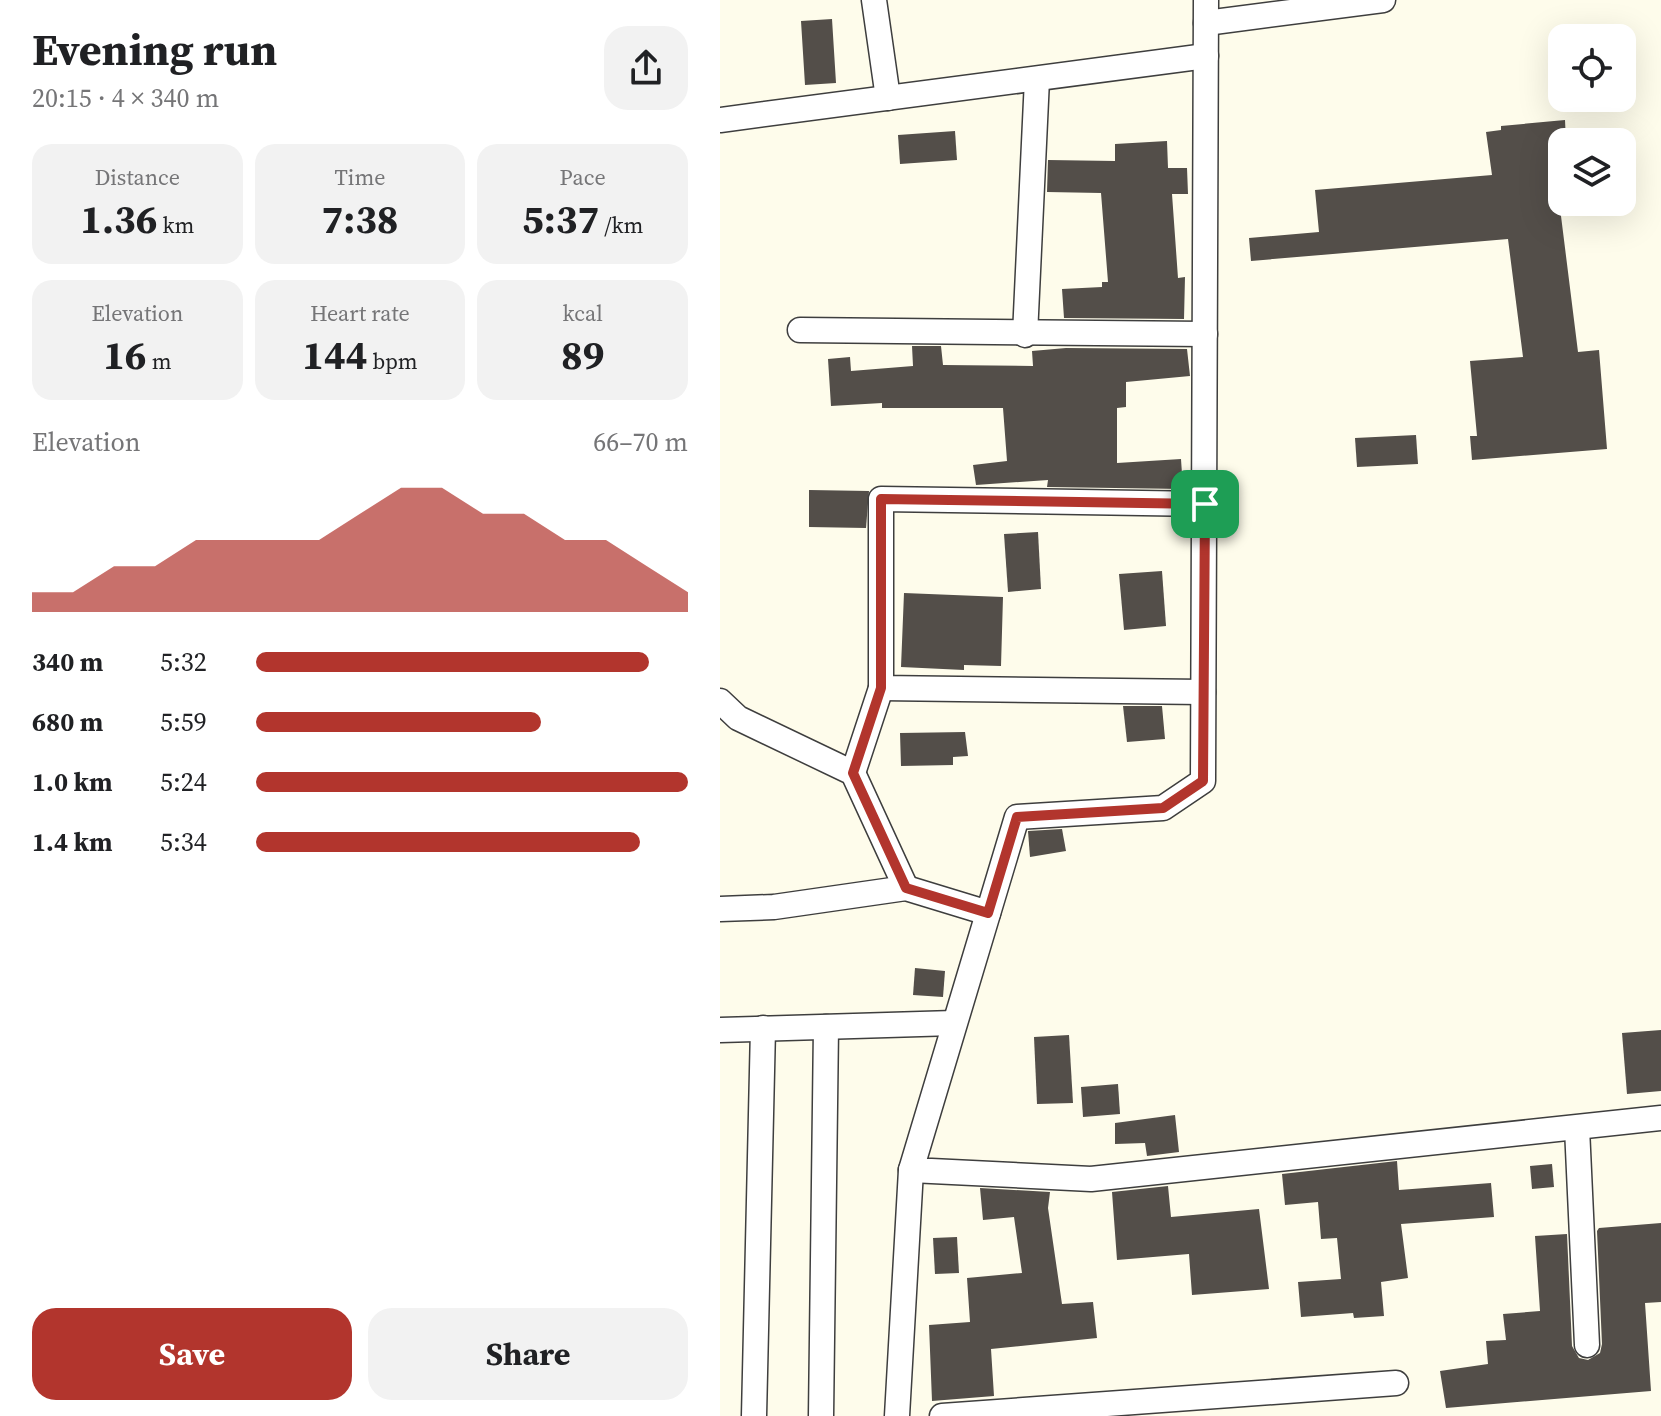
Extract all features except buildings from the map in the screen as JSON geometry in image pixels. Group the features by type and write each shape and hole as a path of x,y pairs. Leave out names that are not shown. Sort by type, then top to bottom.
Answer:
{"street":[{"path":"874,0 888,98"},
{"path":"897,1416 911,1170 1017,817 1163,808 1203,781 1206,12 1383,0"},
{"path":"720,120 1206,56"},
{"path":"1025,335 1037,79"},
{"path":"800,330 1025,335 1205,334"},
{"path":"853,773 881,688 881,499 1205,504"},
{"path":"881,688 1203,692"},
{"path":"720,701 738,718 853,773 906,888"},
{"path":"720,909 774,907 906,888 988,913"},
{"path":"720,1030 954,1023"},
{"path":"821,1416 826,1027"},
{"path":"754,1416 763,1028"},
{"path":"911,1170 1091,1179 1661,1118"},
{"path":"1577,1128 1587,1345"},
{"path":"942,1416 1396,1383"}],"route":[{"path":"881,499 1205,504 1203,781 1163,808 1017,817 988,913 906,888 853,773 881,688 881,499"}]}
